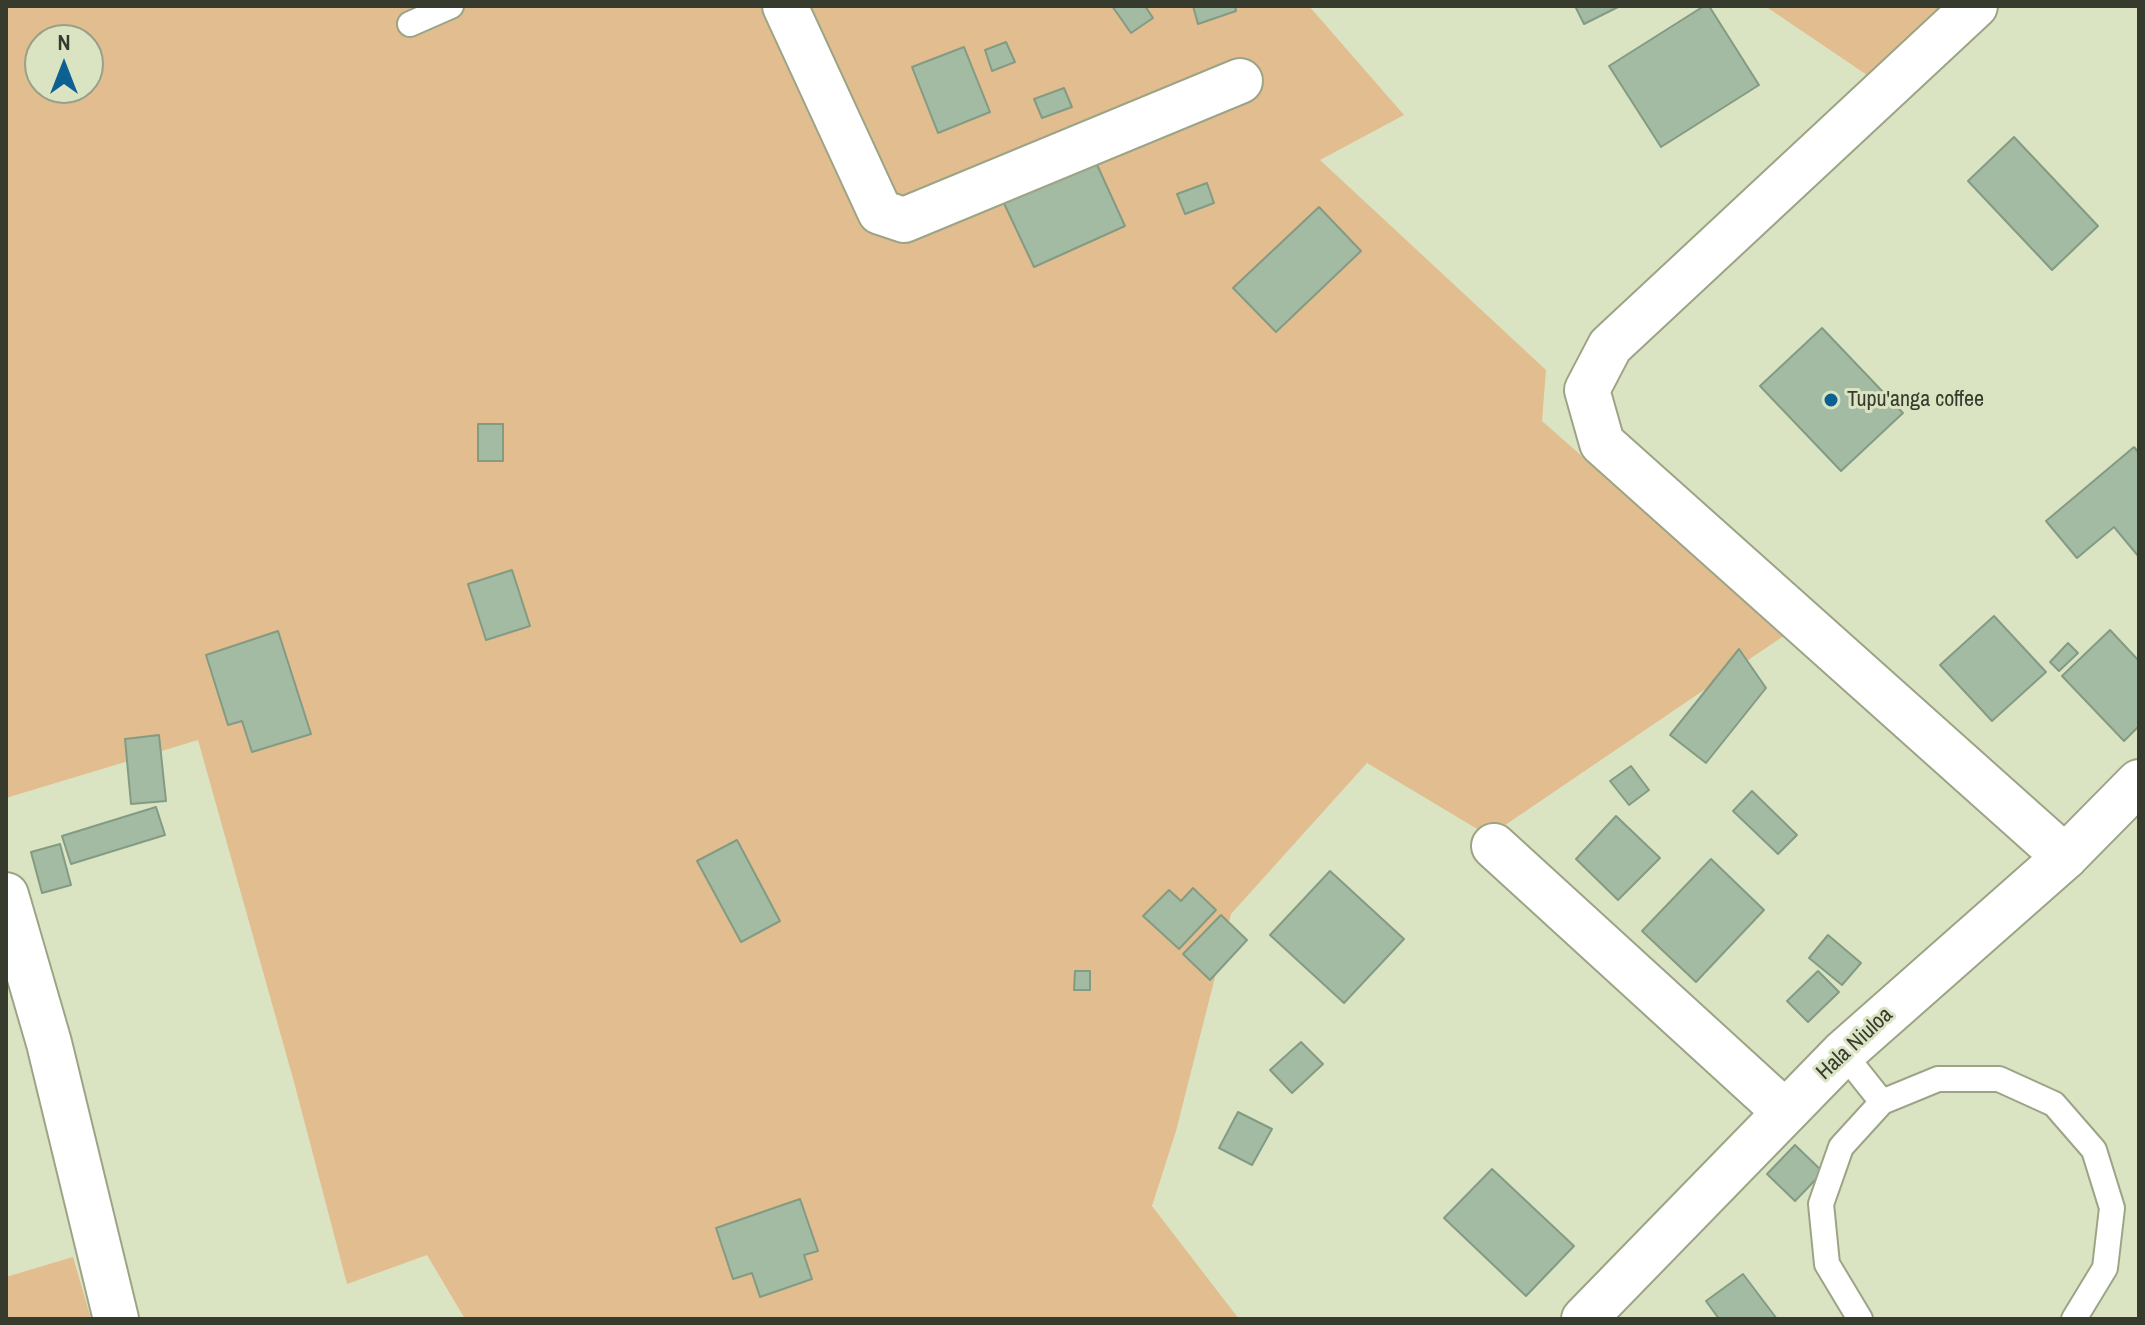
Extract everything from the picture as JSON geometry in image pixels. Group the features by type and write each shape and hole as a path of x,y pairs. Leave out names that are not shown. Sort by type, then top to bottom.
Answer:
{"street":[{"path":"785,6 880,212 904,220 1240,81"},
{"path":"1975,6 1610,346 1587,390 1602,443 2065,857"},
{"name":"Hala Niuloa","path":"1584,1319 1843,1053 2065,857 2139,782"},
{"path":"1494,846 1785,1112"},
{"path":"6,895 49,1043 116,1319"}],"lane":[{"path":"410,24 451,6"},
{"path":"1843,1053 1882,1102"},
{"path":"1860,1319 1827,1264 1821,1204 1841,1147 1882,1102 1938,1079 1999,1079 2054,1104 2094,1150 2112,1208 2105,1268 2074,1319"}],"shaded area":[{"path":"6,6 1309,6 1404,115 1320,160 1546,370 1542,421 1785,635 1489,836 1367,763 1231,914 1176,1131 1152,1206 1239,1319 465,1319 427,1255 347,1284 198,740 6,798"},
{"path":"1765,6 1942,6 1867,75"},
{"path":"73,1257 91,1319 6,1319 6,1277"}],"building":[{"path":"1112,6 1145,6 1153,18 1131,33"},
{"path":"1193,6 1235,6 1236,11 1198,24"},
{"path":"1575,6 1620,6 1584,24"},
{"path":"1704,6 1709,6 1759,85 1661,147 1609,66"},
{"path":"1006,42 1015,62 992,71 985,50"},
{"path":"964,47 990,112 938,133 912,67"},
{"path":"1064,88 1072,107 1042,118 1034,99"},
{"path":"2014,137 2098,226 2052,270 1968,181"},
{"path":"1093,156 1125,226 1034,267 1001,197"},
{"path":"1207,183 1214,203 1185,214 1177,194"},
{"path":"1319,207 1361,251 1276,332 1233,288"},
{"name":"Tupu'anga coffee","path":"1822,328 1903,413 1841,471 1760,386"},
{"path":"478,424 503,424 503,461 478,461"},
{"path":"2134,447 2139,453 2139,557 2114,527 2077,558 2046,521"},
{"path":"512,570 530,626 486,640 468,584"},
{"path":"1994,616 2046,672 1992,721 1940,665"},
{"path":"2110,630 2139,661 2139,726 2124,741 2062,676"},
{"path":"278,631 311,734 252,752 242,721 228,725 206,655"},
{"path":"2068,643 2078,653 2059,671 2050,662"},
{"path":"1739,649 1766,688 1706,763 1670,735"},
{"path":"159,735 166,801 131,804 125,739"},
{"path":"1631,766 1649,790 1629,805 1610,781"},
{"path":"1752,791 1797,835 1778,854 1733,811"},
{"path":"156,807 165,835 71,864 62,836"},
{"path":"1616,816 1660,858 1618,900 1576,859"},
{"path":"737,840 780,921 741,942 697,861"},
{"path":"60,844 71,885 42,893 31,852"},
{"path":"1711,859 1764,910 1696,982 1642,931"},
{"path":"1330,871 1404,939 1344,1003 1270,935"},
{"path":"1193,888 1216,910 1179,949 1143,916 1169,890 1181,901"},
{"path":"1221,915 1247,940 1210,980 1183,954"},
{"path":"1828,935 1861,963 1842,985 1809,958"},
{"path":"1075,971 1090,971 1090,990 1074,990"},
{"path":"1818,971 1839,992 1808,1022 1787,1001"},
{"path":"1301,1042 1323,1064 1292,1093 1270,1070"},
{"path":"1238,1112 1272,1129 1252,1165 1219,1148"},
{"path":"1795,1145 1823,1172 1795,1201 1767,1174"},
{"path":"1492,1169 1574,1246 1526,1296 1444,1218"},
{"path":"800,1199 818,1251 804,1255 812,1279 760,1297 752,1273 733,1279 716,1228"},
{"path":"1743,1274 1777,1319 1719,1319 1706,1301"}],"place":[{"name":"Tupu'anga coffee","path":"1831,400"}]}
